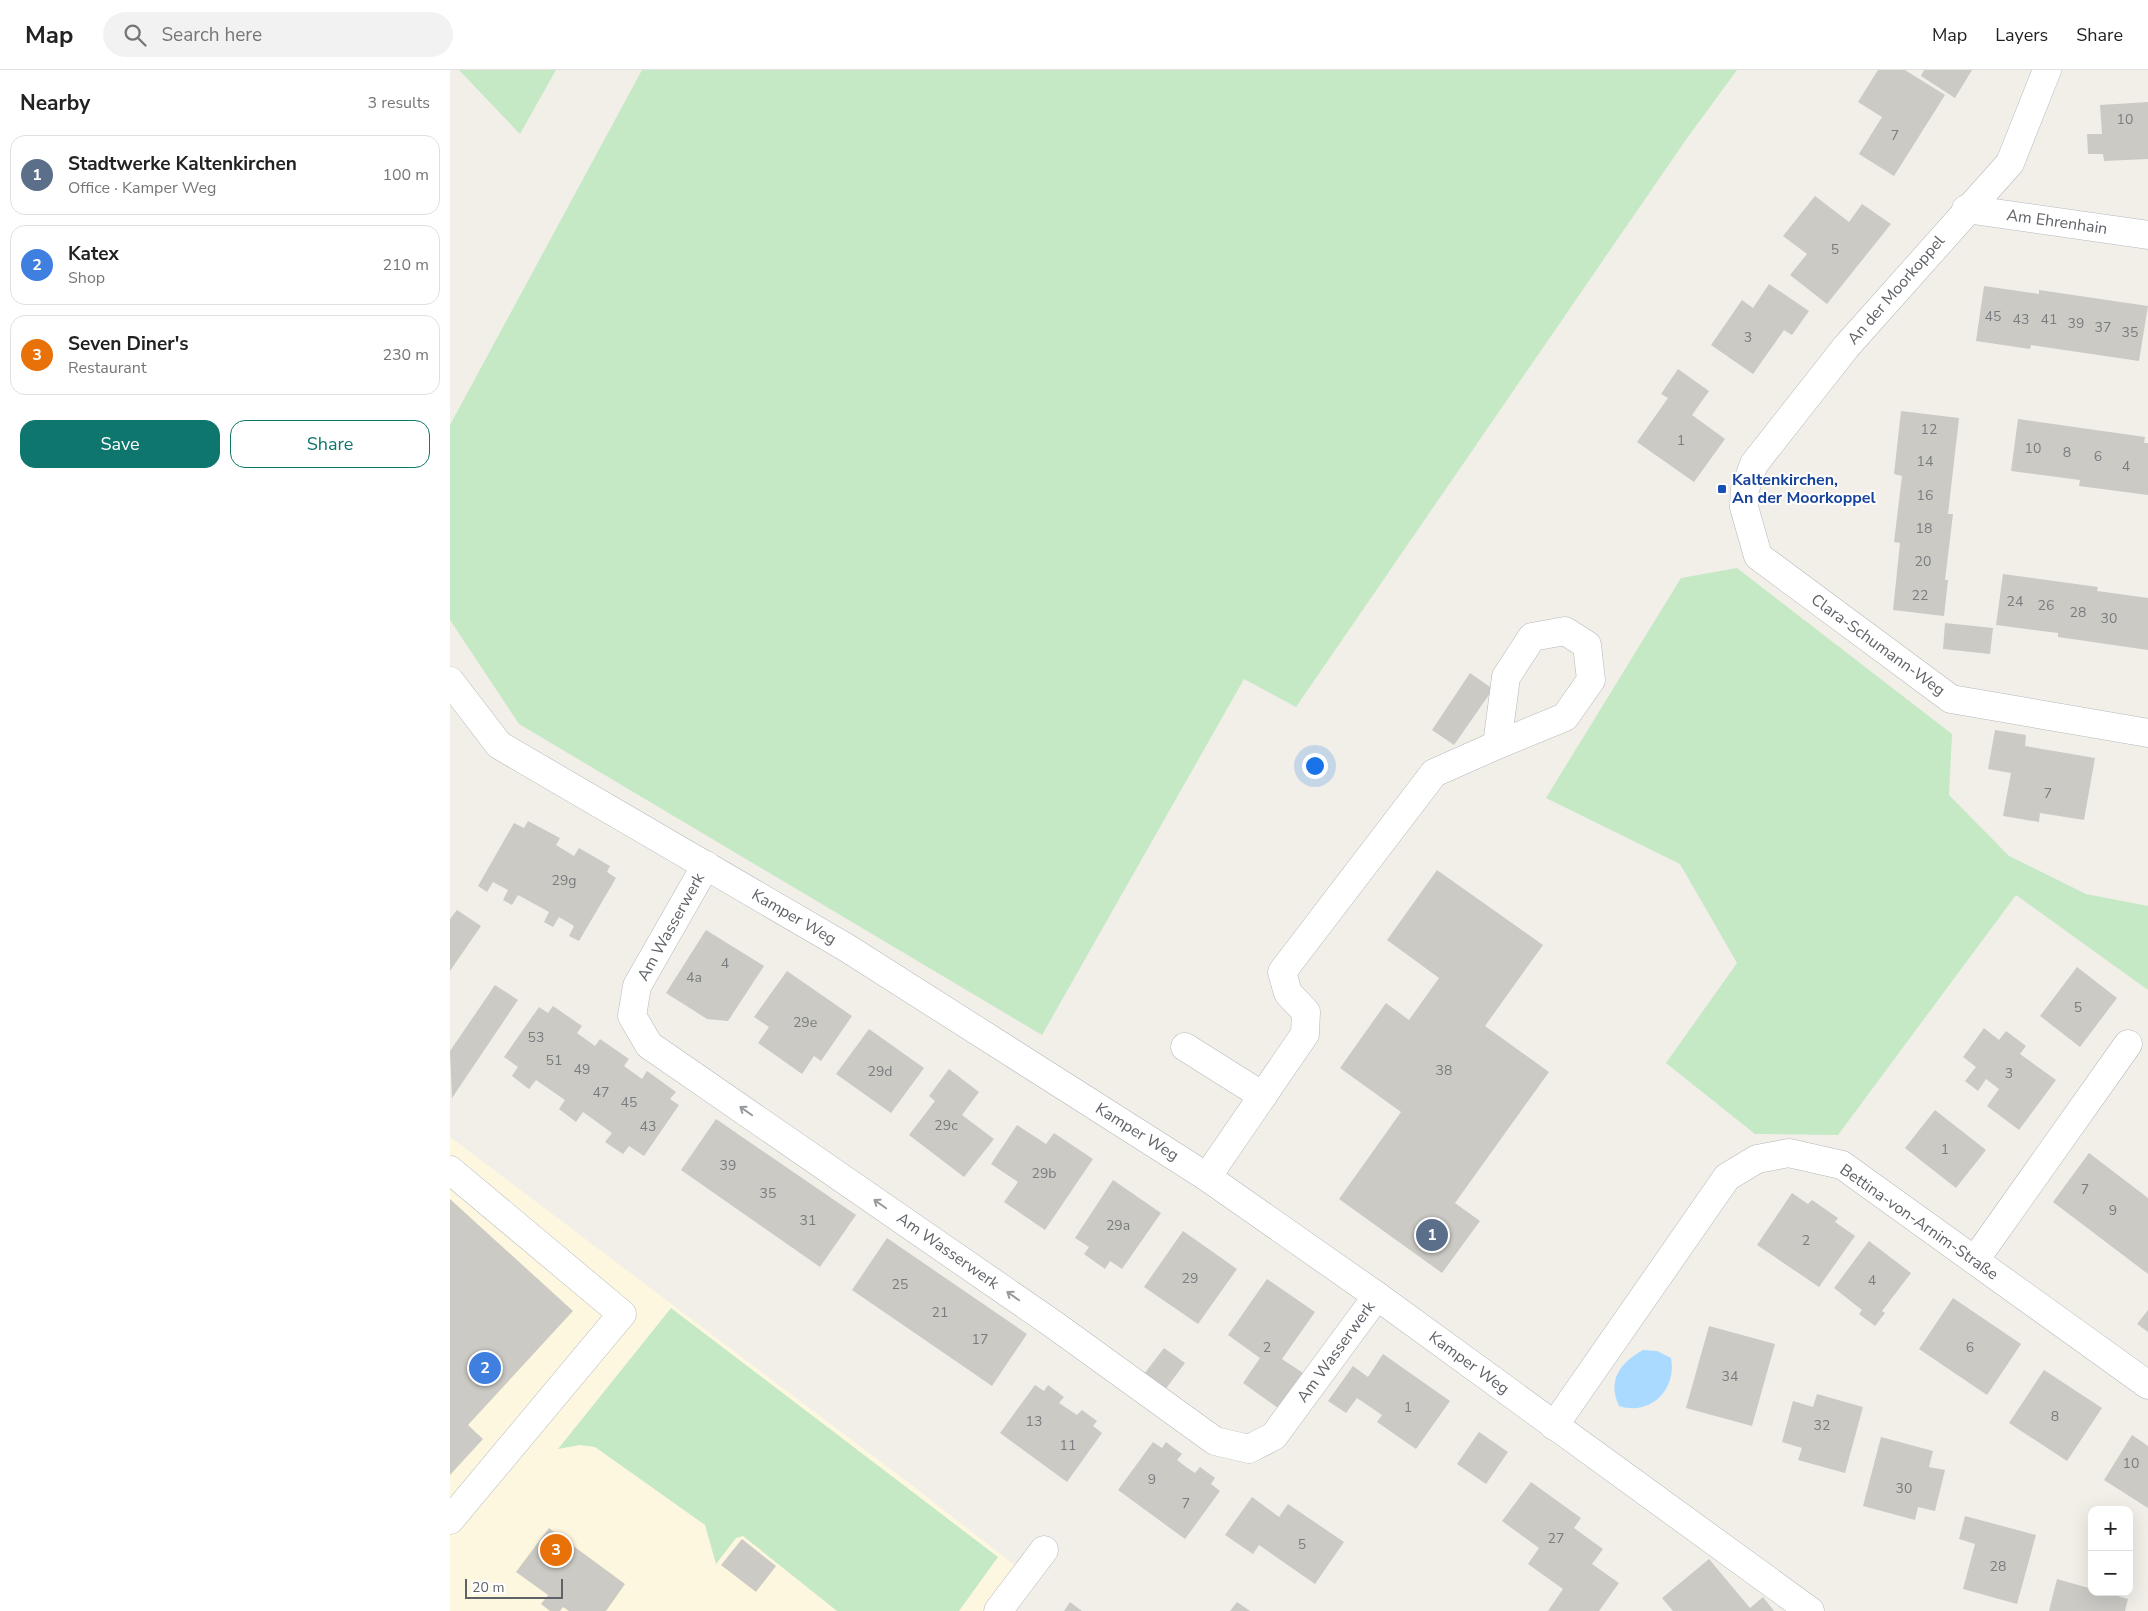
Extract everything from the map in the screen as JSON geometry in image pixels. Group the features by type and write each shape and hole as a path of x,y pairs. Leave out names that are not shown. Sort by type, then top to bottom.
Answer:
{"street":[{"name":"An der Moorkoppel","path":"1744,507 1744,488 1754,464 1846,347 1966,209 2010,163 2047,70"},
{"name":"Am Ehrenhain","path":"1966,209 2148,235"},
{"name":"Clara-Schumann-Weg","path":"1744,507 1758,556 1951,699 2148,733"},
{"name":"Kamper Weg","path":"450,681 499,745 848,948 1206,1177 1377,1296 1810,1611"},
{"path":"1206,1177 1305,1034 1306,1012 1288,993 1282,972 1434,773 1497,745"},
{"name":"Am Wasserwerk","path":"706,866 637,986 632,1016 649,1045 1054,1324 1214,1441 1249,1449 1274,1436 1377,1296"},
{"path":"1975,1260 2128,1044"},
{"path":"1186,1047 1263,1096"},
{"name":"Bettina-von-Arnim-Straße","path":"1554,1426 1727,1177 1757,1159 1789,1153 1842,1165 2148,1385"},
{"path":"450,1170 622,1314 450,1520"},
{"path":"998,1611 1044,1550"}],"shaded area":[{"path":"450,1137 913,1486 1022,1571 1012,1611 450,1611"}],"green space":[{"path":"459,70 556,70 520,134"},
{"path":"642,70 1737,70 1685,141 1296,707 1244,679 1042,1035 519,724 450,620 450,425"},
{"path":"1737,568 1952,734 1949,795 2009,856 2086,894 2148,906 2148,990 2016,895 1838,1135 1755,1134 1666,1063 1737,963 1680,864 1546,798 1681,578"},
{"path":"671,1308 998,1557 959,1611 837,1611 743,1536 736,1538 716,1564 705,1525 595,1447 580,1445 558,1449"}],"water":[{"path":"1643,1350 1657,1351 1671,1358 1672,1370 1670,1380 1659,1398 1651,1404 1630,1408 1619,1406 1614,1388 1618,1373 1628,1361"}],"building":[{"path":"1878,70 1905,70 1945,95 1894,176 1859,154 1882,117 1858,102"},
{"path":"1924,70 1972,70 1955,98 1921,76"},
{"path":"2148,102 2148,159 2104,161 2103,154 2088,154 2087,134 2102,134 2100,105"},
{"path":"1815,196 1849,222 1862,204 1891,224 1827,304 1790,275 1807,254 1783,236"},
{"path":"1769,284 1809,311 1792,335 1784,330 1753,374 1711,345 1742,300 1753,308"},
{"path":"1984,286 2039,294 2039,290 2148,306 2139,361 2031,345 2030,349 1976,341"},
{"path":"1678,369 1709,391 1692,415 1725,439 1694,482 1637,442 1668,398 1661,394"},
{"path":"1901,411 1959,418 1948,514 1953,514 1945,580 1948,580 1944,616 1893,610 1900,543 1894,542 1902,476 1894,474"},
{"path":"2018,419 2145,437 2144,443 2148,443 2148,495 2079,486 2080,480 2011,471"},
{"path":"2003,574 2098,587 2097,591 2148,598 2148,650 2058,637 2058,633 1996,625"},
{"path":"1945,623 1993,628 1990,654 1943,649"},
{"path":"1470,673 1493,689 1454,745 1432,730"},
{"path":"1995,730 2026,735 2025,746 2095,758 2084,820 2040,813 2039,822 2003,816 2011,773 1988,769"},
{"path":"528,821 560,838 556,845 574,856 579,848 610,866 607,872 616,878 579,941 569,936 574,926 559,917 553,927 544,922 549,912 518,895 512,905 503,900 508,890 493,882 487,892 478,886 514,823 524,828"},
{"path":"1437,870 1543,945 1485,1026 1549,1072 1455,1203 1480,1221 1442,1273 1339,1199 1401,1112 1340,1068 1386,1003 1409,1020 1439,978 1387,940"},
{"path":"457,910 481,926 450,971 450,919"},
{"path":"706,930 764,966 728,1021 707,1019 666,993"},
{"path":"2077,967 2117,998 2080,1047 2040,1016"},
{"path":"787,971 852,1016 821,1061 814,1056 802,1074 758,1043 769,1027 754,1017"},
{"path":"495,985 518,1000 452,1098 450,1051"},
{"path":"553,1006 582,1026 577,1033 595,1046 600,1039 629,1059 624,1066 642,1079 647,1071 676,1092 670,1099 679,1105 644,1156 629,1146 623,1154 605,1142 612,1133 583,1112 576,1122 559,1109 565,1100 536,1080 529,1089 512,1076 518,1067 504,1057 539,1007 548,1013"},
{"path":"1984,1028 1999,1040 2006,1031 2026,1046 2020,1054 2056,1080 2019,1130 1987,1106 1999,1089 1986,1079 1978,1091 1965,1081 1976,1067 1963,1057"},
{"path":"869,1029 924,1068 891,1113 836,1074"},
{"path":"949,1069 979,1092 962,1115 994,1139 964,1177 909,1135 935,1101 929,1096"},
{"path":"1935,1110 1986,1150 1956,1188 1905,1148"},
{"path":"716,1119 856,1215 820,1267 681,1170"},
{"path":"1017,1125 1046,1144 1054,1133 1093,1159 1045,1230 1004,1202 1018,1182 991,1164"},
{"path":"2089,1153 2148,1198 2148,1274 2053,1202"},
{"path":"1113,1180 1161,1213 1122,1269 1110,1261 1105,1269 1084,1254 1089,1247 1075,1238"},
{"path":"1792,1193 1808,1204 1812,1200 1838,1218 1835,1222 1855,1236 1819,1287 1757,1245"},
{"path":"450,1199 573,1311 468,1425 483,1439 450,1475"},
{"path":"1183,1231 1237,1269 1198,1324 1144,1287"},
{"path":"887,1238 1027,1334 992,1386 852,1290"},
{"path":"1869,1241 1911,1273 1882,1311 1885,1313 1875,1326 1859,1314 1862,1310 1834,1288"},
{"path":"1267,1279 1315,1312 1282,1359 1303,1373 1278,1408 1243,1383 1260,1358 1228,1335"},
{"path":"1953,1298 2021,1344 1987,1395 1919,1349"},
{"path":"2148,1310 2148,1332 2137,1324"},
{"path":"1709,1326 1775,1344 1752,1426 1686,1408"},
{"path":"1164,1348 1185,1363 1165,1390 1144,1374"},
{"path":"1383,1354 1450,1401 1416,1449 1377,1422 1382,1415 1357,1398 1346,1413 1328,1401 1353,1366 1368,1377"},
{"path":"2044,1370 2102,1408 2067,1461 2009,1423"},
{"path":"1035,1385 1044,1391 1048,1385 1064,1397 1059,1403 1077,1415 1082,1410 1097,1421 1093,1426 1102,1433 1067,1482 1000,1433"},
{"path":"1817,1394 1863,1407 1845,1473 1798,1460 1802,1448 1782,1442 1793,1401 1813,1407"},
{"path":"1479,1432 1508,1452 1486,1484 1457,1464"},
{"path":"2132,1435 2148,1446 2148,1508 2104,1480"},
{"path":"1881,1437 1933,1451 1929,1467 1945,1470 1935,1511 1918,1507 1915,1520 1863,1506"},
{"path":"1153,1442 1162,1448 1166,1442 1182,1454 1177,1460 1186,1467 1195,1473 1200,1467 1215,1478 1211,1484 1220,1491 1185,1539 1118,1490"},
{"path":"1531,1482 1581,1518 1574,1528 1603,1549 1592,1564 1619,1583 1599,1611 1548,1611 1563,1589 1528,1564 1539,1548 1502,1521"},
{"path":"1252,1497 1279,1517 1288,1504 1344,1542 1315,1584 1259,1545 1253,1554 1225,1535"},
{"path":"1965,1516 2036,1535 2017,1604 1963,1589 1975,1544 1959,1539"},
{"path":"549,1528 625,1584 606,1611 569,1611 563,1607 560,1611 550,1611 541,1604 548,1595 516,1572"},
{"path":"742,1539 776,1566 756,1592 721,1565"},
{"path":"1709,1559 1750,1608 1763,1597 1774,1611 1673,1611 1662,1598"},
{"path":"2057,1579 2088,1588 2088,1596 2118,1596 2128,1599 2125,1611 2049,1611"},
{"path":"1070,1602 1082,1611 1064,1611"},
{"path":"1237,1602 1250,1611 1230,1611"}],"place":[{"name":"Kaltenkirchen, An der Moorkoppel","path":"1722,489"},
{"name":"Stadtwerke Kaltenkirchen","path":"1432,1235"},
{"name":"Katex","path":"485,1368"},
{"name":"Seven Diner's","path":"556,1550"}]}
